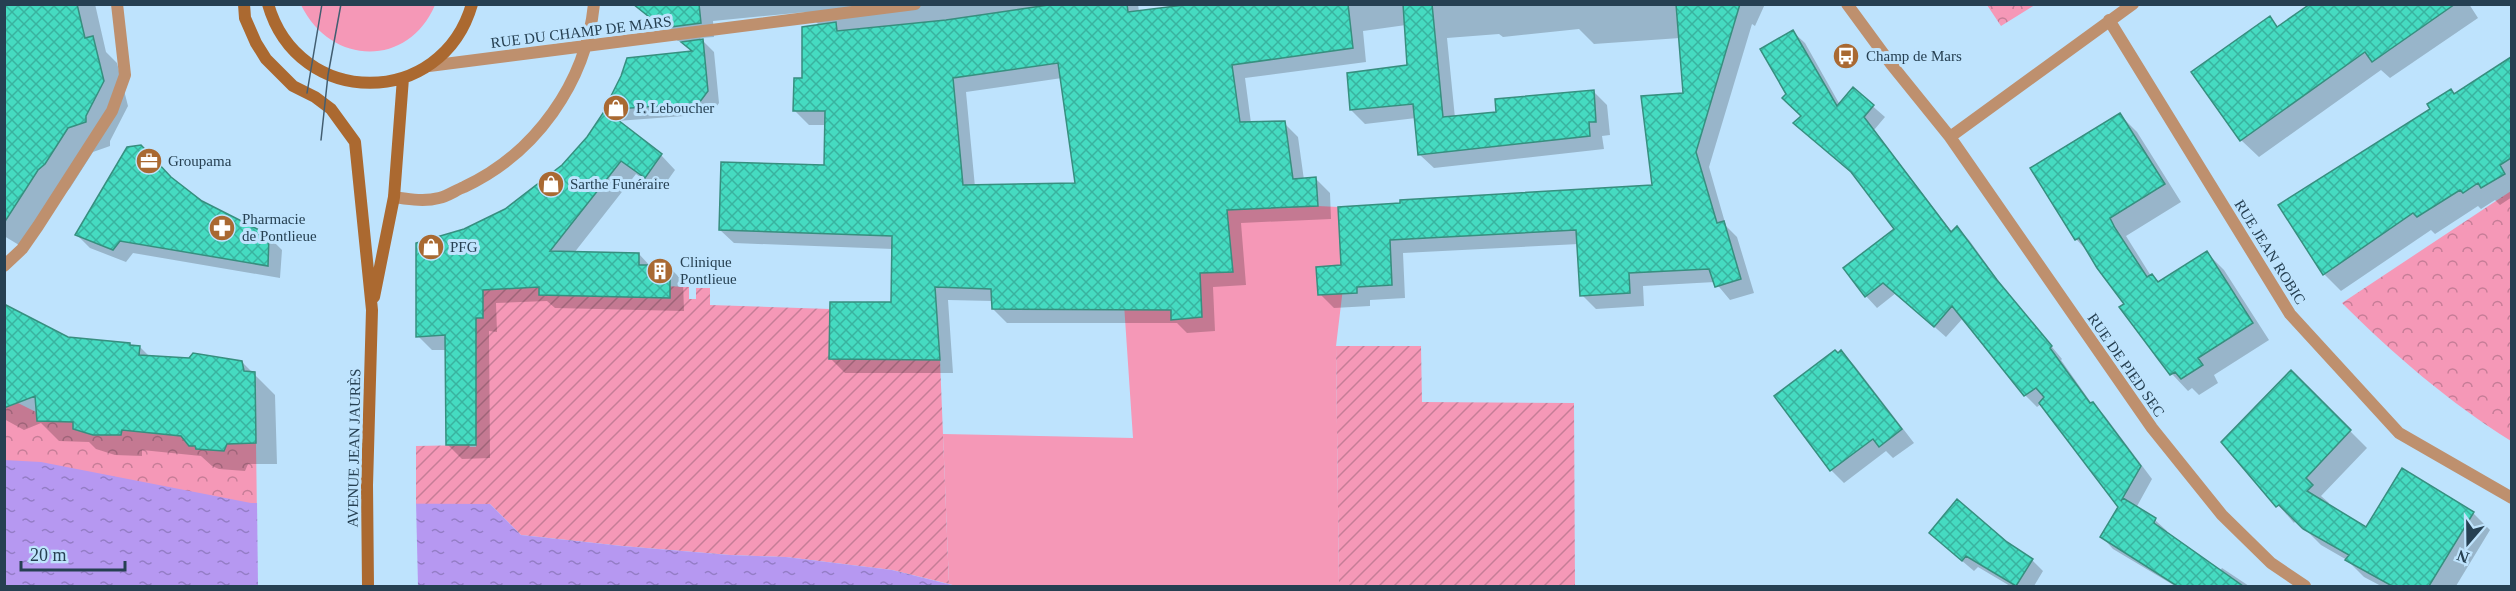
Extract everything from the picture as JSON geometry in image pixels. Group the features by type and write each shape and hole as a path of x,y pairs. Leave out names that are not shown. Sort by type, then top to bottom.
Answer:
{"main road":[{"name":"AVENUE JEAN JAURÈS","path":"244,4 245,18 266,59 293,86 324,104 339,118 355,142 372,310 367,485 368,586"},
{"path":"268,4 277,29 292,50 320,71 336,78 360,83 403,78 429,66 458,37 472,4"},
{"name":"AVENUE JEAN JAURÈS","path":"372,310 393,197 403,78"}],"street":[{"path":"4,266 22,249 112,111 124,75 117,4"},
{"path":"393,197 419,200 440,198 490,175 521,150 552,115 569,87 585,47 594,4"},
{"name":"RUE DU CHAMP DE MARS","path":"429,66 915,4"},
{"name":"RUE DE PIED SEC","path":"1847,4 1891,64 1950,137 2152,428 2222,515 2271,563 2305,586"},
{"path":"1950,137 2133,4"},
{"name":"RUE JEAN ROBIC","path":"2109,20 2290,314 2399,433 2511,498"}],"green space":[{"path":"301,5 435,5 423,26 407,40 389,49 369,52 349,48 331,40 314,25"},
{"path":"1987,5 2035,5 2001,26"},
{"path":"2511,191 2511,441 2466,411 2423,377 2342,303"},
{"path":"1338,207 1343,288 1336,346 1339,586 956,586 949,584 943,434 1133,438 1121,259 1168,256 1172,319 1202,317 1200,273 1233,271 1227,209"},
{"path":"539,271 539,295 638,285 689,287 689,299 696,299 696,288 710,288 710,305 830,309 830,359 940,360 949,584 892,570 786,557 730,555 521,535 490,504 416,505 416,446 469,445 476,447 476,318 483,290"},
{"path":"1336,346 1421,346 1422,402 1574,403 1575,586 1339,586"},
{"path":"18,403 36,412 37,421 73,422 93,435 121,435 122,420 181,436 189,446 195,446 197,449 224,451 227,444 256,443 258,586 5,586 5,408"}],"water":[{"path":"4,460 41,462 251,503 490,504 521,535 730,555 786,557 892,570 956,586 5,586"}],"pier":[{"path":"257,500 416,502 418,586 258,586"}],"building":[{"path":"4,4 77,4 85,38 93,36 104,81 86,116 86,122 68,128 4,223"},
{"path":"633,4 699,4 701,23 663,28"},
{"path":"1055,4 1127,4 1128,12 1192,4 1348,4 1353,48 1232,65 1240,122 1285,121 1293,179 1316,177 1318,206 1227,210 1233,272 1200,273 1202,317 1171,320 1171,310 992,309 991,289 935,287 940,360 829,359 830,302 891,302 892,236 719,230 721,162 824,165 825,111 793,111 794,78 802,78 802,27 836,22 837,31 946,20","holes":["1058,63 1075,183 963,185 953,78"]},
{"path":"1403,4 1432,4 1443,117 1496,112 1495,99 1594,90 1596,122 1589,122 1590,136 1418,155 1413,104 1350,110 1347,73 1407,65"},
{"path":"1676,4 1740,4 1696,152 1717,223 1724,221 1741,279 1715,287 1709,269 1629,273 1630,293 1580,296 1576,230 1390,240 1392,285 1357,287 1357,293 1318,295 1316,267 1341,265 1338,207 1400,203 1400,200 1652,185 1641,96 1683,93"},
{"path":"2310,4 2455,4 2372,62 2365,52 2240,141 2191,72 2270,16 2277,27"},
{"path":"1793,30 1837,106 1853,87 1874,105 1864,117 1951,232 1957,226 1997,280 2052,346 2050,348 2090,403 2093,402 2141,466 2121,501 2123,498 2156,518 2154,523 2243,586 2177,586 2100,537 2118,507 2039,403 2044,397 2036,388 2024,396 1952,306 1934,327 1883,283 1865,297 1843,268 1894,229 1851,172 1793,123 1801,116 1782,98 1786,94 1760,49"},
{"path":"703,39 708,91 699,103 604,110 627,58 692,51 681,42"},
{"path":"2511,57 2511,158 2500,165 2505,174 2481,188 2478,183 2463,193 2460,190 2417,217 2413,213 2323,275 2278,205 2430,109 2427,104 2451,89 2454,94"},
{"path":"605,110 662,154 645,178 621,161 550,251 639,253 639,265 670,265 670,298 539,295 539,287 483,290 483,318 476,318 476,445 446,445 445,335 416,337 416,243 464,229 505,209 562,165 587,137"},
{"path":"2120,113 2165,184 2110,218 2115,228 2147,277 2152,274 2158,282 2207,251 2253,323 2198,358 2203,365 2181,379 2175,372 2170,375 2119,307 2124,304 2097,268 2079,238 2075,240 2030,168"},
{"path":"141,145 171,177 202,201 269,235 268,266 120,241 113,250 75,235 127,147"},
{"path":"4,304 68,337 140,346 139,355 189,358 193,353 242,361 244,371 255,372 256,443 227,444 224,451 196,449 195,446 189,446 181,436 122,430 121,435 93,435 73,429 73,422 37,421 35,396 4,408"},
{"path":"1835,350 1838,353 1841,350 1902,429 1879,447 1873,439 1830,471 1774,396"},
{"path":"2291,370 2351,430 2306,478 2313,485 2307,491 2366,527 2402,468 2474,512 2429,586 2392,586 2345,560 2349,555 2303,529 2279,505 2276,507 2221,442"},
{"path":"1957,499 2007,542 2033,559 2016,586 1966,556 1962,561 1929,533"}],"tram line":[{"path":"307,93 322,4"},
{"path":"321,140 328,75 341,4"}],"place":[{"name":"Champ de Mars","path":"1846,56"},
{"name":"P. Leboucher","path":"616,108"},
{"name":"Groupama","path":"149,161"},
{"name":"Sarthe Funéraire","path":"551,184"},
{"name":"Pharmacie de Pontlieue","path":"222,228"},
{"name":"PFG","path":"431,247"},
{"name":"Clinique Pontlieue","path":"660,271"}]}
